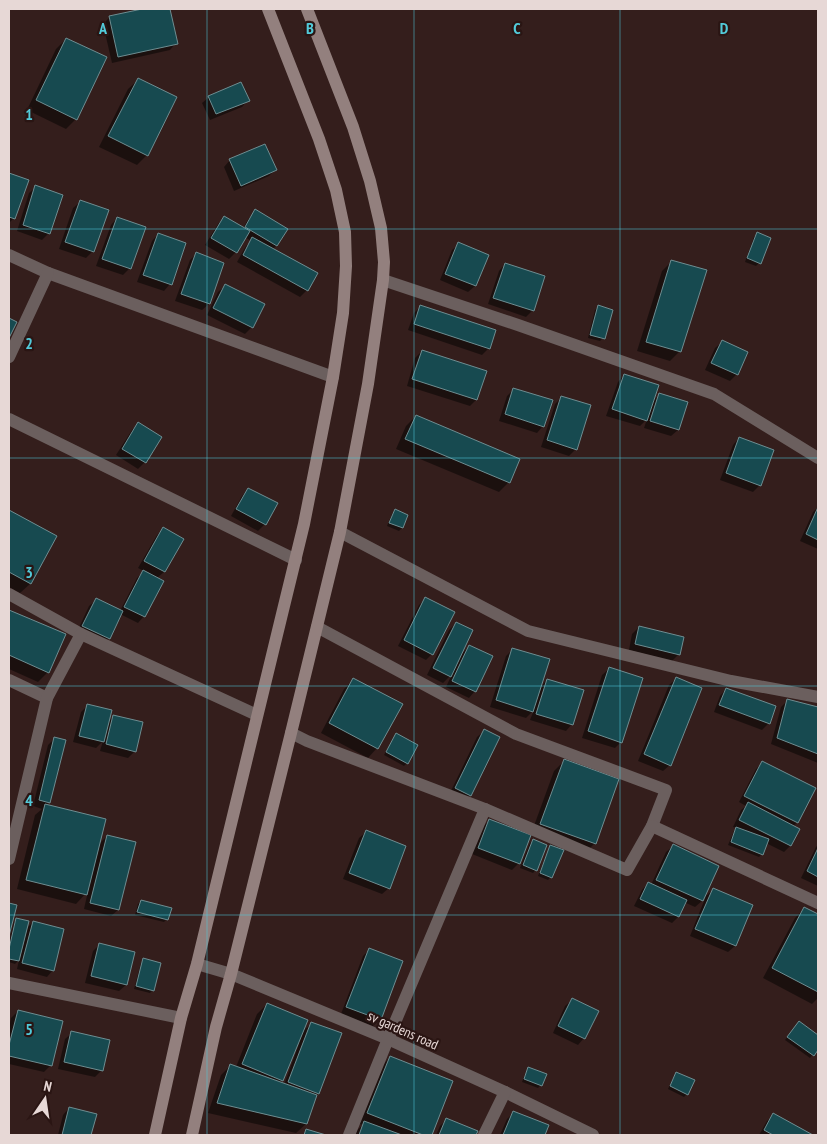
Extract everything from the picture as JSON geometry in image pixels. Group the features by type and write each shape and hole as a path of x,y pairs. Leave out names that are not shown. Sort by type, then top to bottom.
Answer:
{"main road":[{"path":"155,1135 181,1018 197,964 296,560 333,377 343,312 346,266 345,232 336,190 319,139 268,9"},
{"path":"192,1135 216,1027 231,974 340,532 368,384 384,280 381,228 370,181 353,127 307,9"}],"street":[{"path":"9,255 48,273 333,377"},
{"path":"9,357 48,273"},
{"path":"384,280 714,394 818,458"},
{"path":"9,419 296,560"},
{"path":"340,532 528,631 731,681 818,697"},
{"path":"9,594 82,634 258,715"},
{"path":"291,733 484,809 627,870 652,826 666,790 516,734 317,627"},
{"path":"9,859 47,698 82,634"},
{"path":"9,680 47,698"},
{"path":"349,1135 484,809"},
{"path":"652,826 818,903"},
{"name":"sv gardens road","path":"197,964 231,974 388,1039 505,1092 593,1135"},
{"path":"9,984 181,1018"},
{"path":"484,1135 505,1092"}],"building":[{"path":"142,9 170,9 178,44 118,57 109,16"},
{"path":"66,38 107,57 77,120 36,100"},
{"path":"138,78 177,97 148,156 108,136"},
{"path":"241,82 250,101 216,114 208,96"},
{"path":"265,144 277,170 241,186 229,159"},
{"path":"9,173 29,180 15,219 9,217"},
{"path":"35,185 63,195 50,234 23,225"},
{"path":"80,200 109,210 94,252 65,242"},
{"path":"255,209 288,229 277,246 245,227"},
{"path":"224,216 250,231 237,253 211,238"},
{"path":"117,217 146,227 131,269 102,259"},
{"path":"757,232 771,238 761,264 747,258"},
{"path":"158,233 186,243 172,285 143,275"},
{"path":"252,237 318,273 308,291 243,255"},
{"path":"458,242 489,255 476,286 445,274"},
{"path":"196,252 224,263 210,304 181,294"},
{"path":"671,260 707,270 681,352 646,342"},
{"path":"505,263 545,276 534,311 493,298"},
{"path":"225,284 265,304 253,328 213,308"},
{"path":"420,305 496,330 490,349 414,324"},
{"path":"598,305 613,310 605,339 590,335"},
{"path":"9,318 17,322 9,338"},
{"path":"722,340 748,352 738,375 711,363"},
{"path":"422,350 487,371 477,400 412,379"},
{"path":"624,374 659,385 647,421 612,409"},
{"path":"513,388 553,400 544,427 505,414"},
{"path":"659,393 688,402 679,430 650,421"},
{"path":"561,396 591,405 577,450 547,440"},
{"path":"416,415 520,459 510,483 405,439"},
{"path":"138,422 162,437 146,463 122,449"},
{"path":"739,437 774,450 761,486 726,473"},
{"path":"248,488 278,503 266,525 236,509"},
{"path":"818,507 818,540 806,534"},
{"path":"395,509 408,515 403,528 389,523"},
{"path":"9,510 57,536 31,584 9,572"},
{"path":"163,527 184,539 165,572 144,561"},
{"path":"143,570 164,581 145,617 124,607"},
{"path":"425,597 455,612 433,655 404,640"},
{"path":"96,598 123,611 110,639 82,626"},
{"path":"9,610 66,634 49,673 9,655"},
{"path":"456,622 473,630 451,677 433,668"},
{"path":"639,626 684,637 680,655 635,644"},
{"path":"469,645 493,656 476,692 452,681"},
{"path":"512,648 550,659 533,712 496,700"},
{"path":"609,667 643,678 622,743 588,731"},
{"path":"676,677 702,688 671,766 644,754"},
{"path":"353,678 403,704 378,749 329,723"},
{"path":"547,679 584,690 573,725 536,714"},
{"path":"726,688 776,706 770,724 719,705"},
{"path":"787,699 818,707 818,754 777,738"},
{"path":"87,704 112,710 104,742 79,736"},
{"path":"113,715 143,722 136,752 106,744"},
{"path":"484,729 500,737 471,796 455,788"},
{"path":"396,733 418,745 408,764 386,752"},
{"path":"54,737 66,740 50,803 39,800"},
{"path":"564,759 619,779 596,844 540,824"},
{"path":"762,761 816,788 798,823 744,796"},
{"path":"748,802 800,829 791,846 739,820"},
{"path":"45,804 106,819 87,895 26,880"},
{"path":"489,819 531,835 520,864 478,848"},
{"path":"736,827 769,839 763,855 731,842"},
{"path":"366,830 406,846 390,889 349,873"},
{"path":"107,835 136,842 119,910 90,903"},
{"path":"533,839 547,845 537,871 523,865"},
{"path":"673,844 719,866 703,901 656,880"},
{"path":"550,845 564,850 552,878 540,873"},
{"path":"818,848 818,877 807,871"},
{"path":"648,882 687,900 679,917 640,899"},
{"path":"713,888 753,905 736,946 695,929"},
{"path":"141,900 172,908 168,920 137,912"},
{"path":"9,903 17,905 9,936"},
{"path":"804,907 818,914 818,992 772,968"},
{"path":"16,918 29,921 19,961 9,959 9,949"},
{"path":"33,921 64,929 54,971 22,963"},
{"path":"99,943 135,952 127,985 91,976"},
{"path":"369,948 403,961 381,1020 346,1007"},
{"path":"143,958 161,963 154,991 136,986"},
{"path":"572,998 599,1011 585,1039 558,1026"},
{"path":"267,1003 308,1020 283,1081 242,1064"},
{"path":"18,1010 63,1021 52,1066 9,1056 9,1045"},
{"path":"799,1021 818,1035 818,1050 814,1056 787,1037"},
{"path":"311,1022 342,1033 319,1094 288,1082"},
{"path":"71,1031 110,1040 103,1071 64,1062"},
{"path":"390,1056 453,1081 432,1135 423,1135 367,1113"},
{"path":"230,1064 317,1095 307,1124 217,1103"},
{"path":"528,1067 547,1074 542,1086 524,1079"},
{"path":"676,1072 695,1080 688,1095 670,1086"},
{"path":"69,1107 97,1114 91,1135 62,1135"},
{"path":"513,1111 549,1125 545,1135 503,1135"},
{"path":"773,1113 813,1135 773,1135 764,1130"},
{"path":"446,1118 478,1131 476,1135 439,1135"},
{"path":"364,1121 402,1135 359,1135"},
{"path":"306,1129 326,1135 304,1135"}]}
